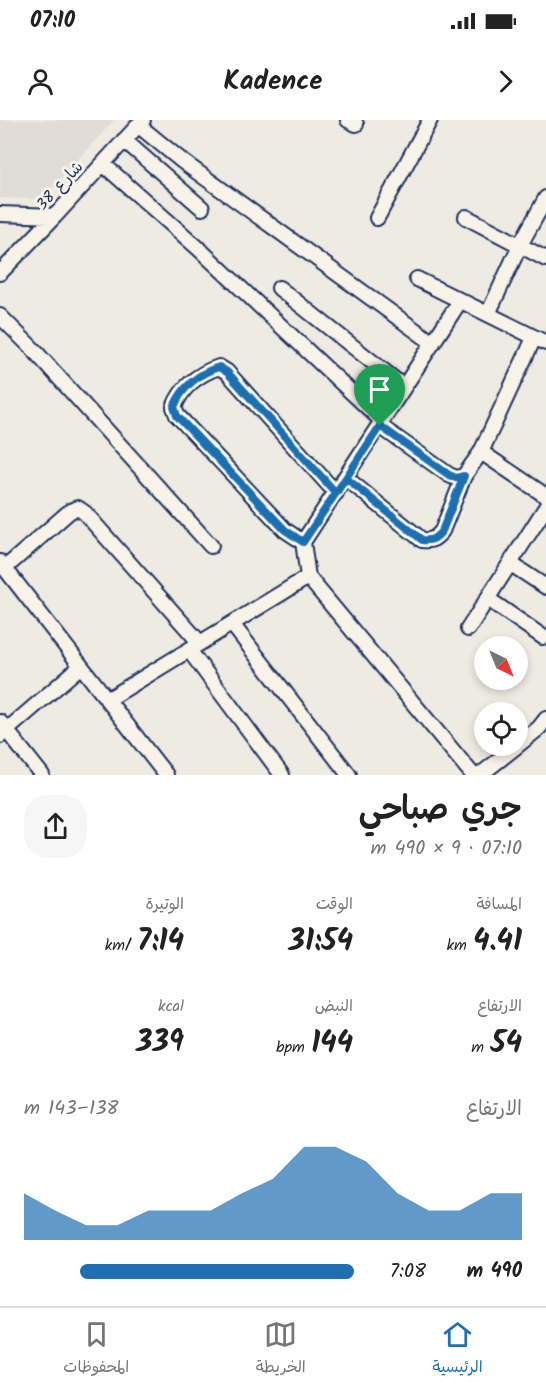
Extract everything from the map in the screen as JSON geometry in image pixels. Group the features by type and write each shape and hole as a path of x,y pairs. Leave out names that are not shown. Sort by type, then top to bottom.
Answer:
{"street":[{"path":"377,218 430,120"},
{"path":"140,123 182,161 433,343"},
{"name":"شارع 38","path":"0,273 140,123"},
{"path":"124,140 202,208"},
{"path":"103,164 197,247 381,424 449,475 456,478 464,476"},
{"path":"488,314 546,198"},
{"path":"0,214 55,216"},
{"path":"466,217 546,259"},
{"path":"346,478 422,540 430,541 436,538 442,531 464,476 481,452 540,341 417,279"},
{"path":"279,288 404,387"},
{"path":"460,301 303,542 308,578 473,775"},
{"path":"0,316 33,349 211,546"},
{"path":"303,542 285,530 177,416 174,407 178,397 196,378 219,367 227,372 336,493"},
{"path":"481,452 546,496"},
{"path":"468,629 546,507"},
{"path":"166,775 2,565 70,511 78,508 85,513 195,647 282,775"},
{"path":"511,564 546,587"},
{"path":"107,700 308,578"},
{"path":"488,598 543,637"},
{"path":"232,624 349,775"},
{"path":"42,775 2,730 81,666"},
{"path":"528,738 544,728"},
{"path":"480,775 503,756"}],"shaded area":[{"path":"0,120 114,120 50,190 37,199 0,198"}],"route":[{"path":"380,426 336,493 227,372 219,367 196,378 178,397 174,407 177,416 285,530 303,542 336,493 346,478 422,540 430,541 442,531 464,476 456,478 449,475 380,426"}]}
